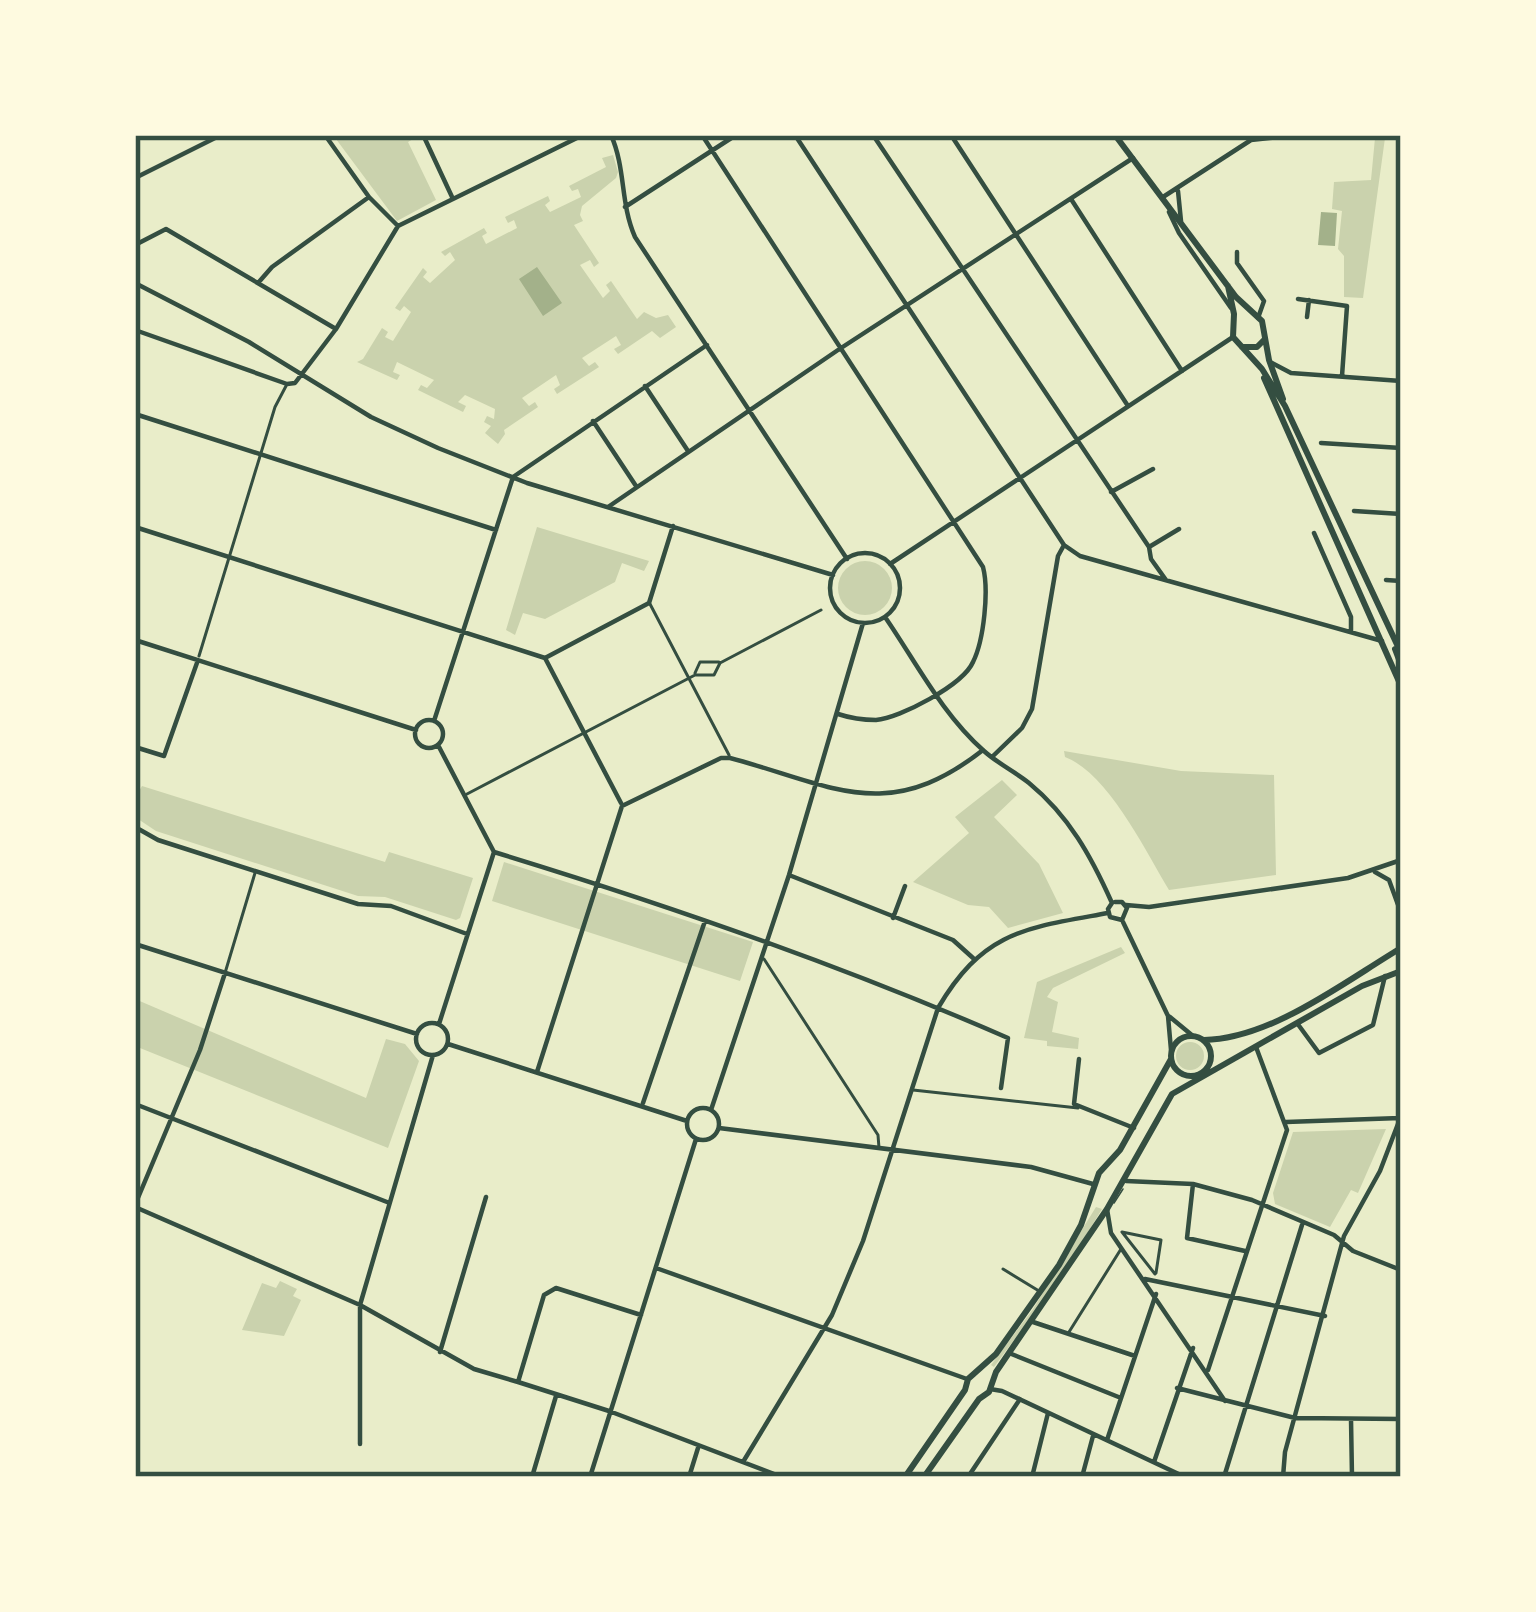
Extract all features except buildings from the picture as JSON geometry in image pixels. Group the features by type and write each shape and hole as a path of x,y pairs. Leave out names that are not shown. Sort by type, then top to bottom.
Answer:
{"main road":[{"path":"1114,135 1228,286 1265,326 1264,340 1285,406 1401,653"},
{"path":"1228,286 1233,337 1262,368 1285,406"},
{"path":"1235,325 1241,318 1256,317"},
{"path":"1241,346 1251,349 1264,340"},
{"path":"1262,368 1267,392 1401,686"},
{"path":"1383,618 1401,665"},
{"path":"905,1477 972,1377 996,1354 1040,1292 1081,1225 1093,1184 1134,1128 1182,1037 1225,1040 1260,1030 1401,948"},
{"path":"1171,1054 1180,1073 1192,1077 1401,971"},
{"path":"925,1477 1108,1206 1172,1094 1203,1073 1211,1059 1204,1040"},
{"path":"1113,1160 1123,1162 1126,1170"},
{"path":"1092,1198 1108,1206"},
{"path":"972,1377 990,1386"},
{"path":"965,1390 980,1400"}],"street":[{"path":"135,178 221,135"},
{"path":"325,135 369,197 398,226"},
{"path":"135,747 164,756 260,454 287,384 303,376 398,226 583,135"},
{"path":"611,135 624,171 625,207 635,237 848,559"},
{"path":"702,135 983,567 987,584 973,665 936,694 890,718 853,719 838,714"},
{"path":"625,207 736,135"},
{"path":"795,135 1064,545 1081,556 1382,641"},
{"path":"873,135 1149,547 1151,559 1166,580"},
{"path":"951,135 1128,406"},
{"path":"1234,314 1172,222 1165,199 1238,148 1263,137 1297,135"},
{"path":"425,139 453,200"},
{"path":"608,507 1133,158"},
{"path":"1178,191 1184,224"},
{"path":"258,284 272,267 369,197"},
{"path":"1070,198 1182,371"},
{"path":"135,245 166,229 336,329"},
{"path":"1238,252 1237,263 1264,301 1256,317"},
{"path":"135,283 206,318 371,417 513,477 833,575"},
{"path":"1298,299 1347,306 1342,376"},
{"path":"1307,317 1309,299"},
{"path":"135,330 287,384"},
{"path":"890,564 1233,337"},
{"path":"434,721 513,477 706,345"},
{"path":"1269,360 1291,374 1401,381"},
{"path":"645,386 688,451"},
{"path":"135,414 496,530"},
{"path":"593,421 636,486"},
{"path":"1322,443 1401,448"},
{"path":"1112,492 1153,470"},
{"path":"1354,511 1401,514"},
{"path":"673,526 649,603 730,758"},
{"path":"135,527 545,658 622,806 537,1072"},
{"path":"1149,547 1179,529"},
{"path":"1314,533 1351,617 1351,632"},
{"path":"992,757 1022,728 1032,709 1058,556 1064,545"},
{"path":"872,554 890,564 900,588 898,602 885,617 863,623 843,615 831,594 833,575 848,559 872,554"},
{"path":"1139,572 1151,559"},
{"path":"1386,580 1401,580"},
{"path":"545,658 649,603"},
{"path":"695,675 700,662 720,663 821,610"},
{"path":"885,617 936,694 983,750 1033,786 1082,840 1112,902 1108,913"},
{"path":"711,1110 763,957 863,623"},
{"path":"135,640 416,730"},
{"path":"465,795 695,675 713,676 720,663"},
{"path":"434,721 424,722 416,738 423,746 438,745"},
{"path":"434,721 443,731 438,745 494,852 439,1024"},
{"path":"622,806 721,758 860,795 889,794 931,783 960,769 983,750"},
{"path":"135,826 158,839 256,871 358,904 391,906 467,934"},
{"path":"494,852 767,944 1008,1038 1000,1088"},
{"path":"1108,913 1113,920 1123,919 1149,907 1375,872 1401,860"},
{"path":"1389,864 1389,880 1401,913"},
{"path":"256,871 172,1120 135,1206 360,1305 474,1369 609,1411 782,1477"},
{"path":"1375,872 1389,880"},
{"path":"788,875 953,940 973,958"},
{"path":"893,918 905,886"},
{"path":"1112,902 1149,907"},
{"path":"1126,904 1123,919 1168,1016 1171,1054"},
{"path":"742,1462 825,1328 863,1241 938,1008 973,958 1024,930 1108,913"},
{"path":"643,1105 705,922"},
{"path":"135,944 417,1034"},
{"path":"763,957 878,1135 879,1148"},
{"path":"1297,1023 1313,1050 1326,1052 1338,1046 1373,1025 1384,976"},
{"path":"1168,1016 1193,1036"},
{"path":"417,1034 428,1023 439,1024 448,1034 448,1044"},
{"path":"417,1034 419,1049 433,1055"},
{"path":"448,1044 687,1121"},
{"path":"360,1444 360,1305 433,1055 448,1044"},
{"path":"1208,1370 1286,1122 1256,1047"},
{"path":"1078,1108 1073,1095 1079,1059"},
{"path":"912,1090 1096,1110 1134,1128"},
{"path":"135,1103 388,1203"},
{"path":"696,1109 711,1110 719,1128 710,1138 696,1139 687,1121 696,1109"},
{"path":"1282,1477 1344,1236 1381,1171 1401,1117 1286,1122"},
{"path":"719,1128 1031,1167 1093,1184"},
{"path":"590,1477 696,1139"},
{"path":"1126,1170 1150,1180"},
{"path":"1122,1182 1193,1184 1261,1204 1401,1270"},
{"path":"1193,1184 1187,1238 1245,1251"},
{"path":"440,1352 486,1197"},
{"path":"1108,1206 1111,1233 1225,1400"},
{"path":"1224,1477 1303,1222"},
{"path":"1122,1232 1142,1236 1161,1240 1155,1274 1122,1232"},
{"path":"1069,1334 1122,1248"},
{"path":"656,1268 972,1377"},
{"path":"1003,1269 1040,1292"},
{"path":"1145,1279 1325,1316"},
{"path":"518,1382 549,1290 556,1288 641,1315"},
{"path":"1107,1440 1156,1294"},
{"path":"1033,1322 1135,1356"},
{"path":"1154,1463 1193,1348"},
{"path":"1401,1351 1401,1370"},
{"path":"1010,1352 1120,1398"},
{"path":"990,1386 1185,1477"},
{"path":"1177,1388 1295,1418 1401,1419"},
{"path":"532,1477 557,1394"},
{"path":"968,1477 1020,1400"},
{"path":"1032,1477 1048,1413"},
{"path":"1351,1419 1352,1477"},
{"path":"1082,1477 1094,1434"},
{"path":"689,1477 699,1447"}],"shaded area":[{"path":"333,135 420,135 408,142 436,200 397,221"},
{"path":"1375,138 1385,138 1363,298 1344,297 1344,256 1338,249 1342,211 1332,209 1334,182 1371,180"},
{"path":"613,155 616,178 582,206 583,221 574,225 599,263 594,267 590,260 580,265 603,298 611,281 637,319 644,312 656,318 668,315 676,327 660,338 652,331 618,354 614,349 621,345 616,336 582,358 589,366 595,362 599,367 557,394 556,375 522,398 538,407 504,430 498,444 485,433 491,426 484,422 487,416 494,419 495,409 465,395 458,402 466,406 463,412 418,390 434,380 397,362 393,372 400,375 397,380 357,362 382,328 393,341 411,312 404,306 400,311 395,308 423,268 427,272 423,277 430,283 455,260 450,252 445,256 441,252 484,228 486,244 517,228 514,220 508,223 505,217 548,196 545,205 550,212 581,197 578,189 572,191 569,186 606,167 602,158"},
{"path":"1321,212 1337,213 1335,246 1318,245"},
{"path":"537,267 562,303 543,316 519,279"},
{"path":"537,527 649,561 644,571 622,563 615,582 545,619 523,613 515,635 506,630"},
{"path":"865,561 884,569 892,588 884,607 865,615 846,607 838,588 846,569"},
{"path":"1064,751 1181,771 1274,775 1276,875 1169,890 1111,796 1065,757"},
{"path":"1002,780 1017,795 994,817 1039,864 1063,913 1008,928 989,907 968,905 913,882 969,833 955,817"},
{"path":"142,786 385,862 389,852 473,878 460,918 385,897 358,896 156,831 135,817 135,798"},
{"path":"504,862 753,942 740,981 492,901"},
{"path":"1121,947 1125,953 1053,988 1047,997 1058,1002 1052,1032 1079,1038 1078,1049 1024,1038 1037,982"},
{"path":"135,999 366,1098 386,1039 405,1044 419,1061 388,1148 135,1046"},
{"path":"1190,1042 1200,1046 1204,1056 1200,1066 1190,1070 1180,1066 1176,1056 1180,1046"},
{"path":"1386,1129 1358,1193 1351,1190 1330,1227 1275,1204 1273,1193 1293,1132"},
{"path":"1096,1207 1102,1209 1077,1250 994,1367 991,1365 1033,1309"},
{"path":"280,1281 297,1289 293,1296 301,1300 284,1336 242,1330 262,1283 276,1288"}]}
